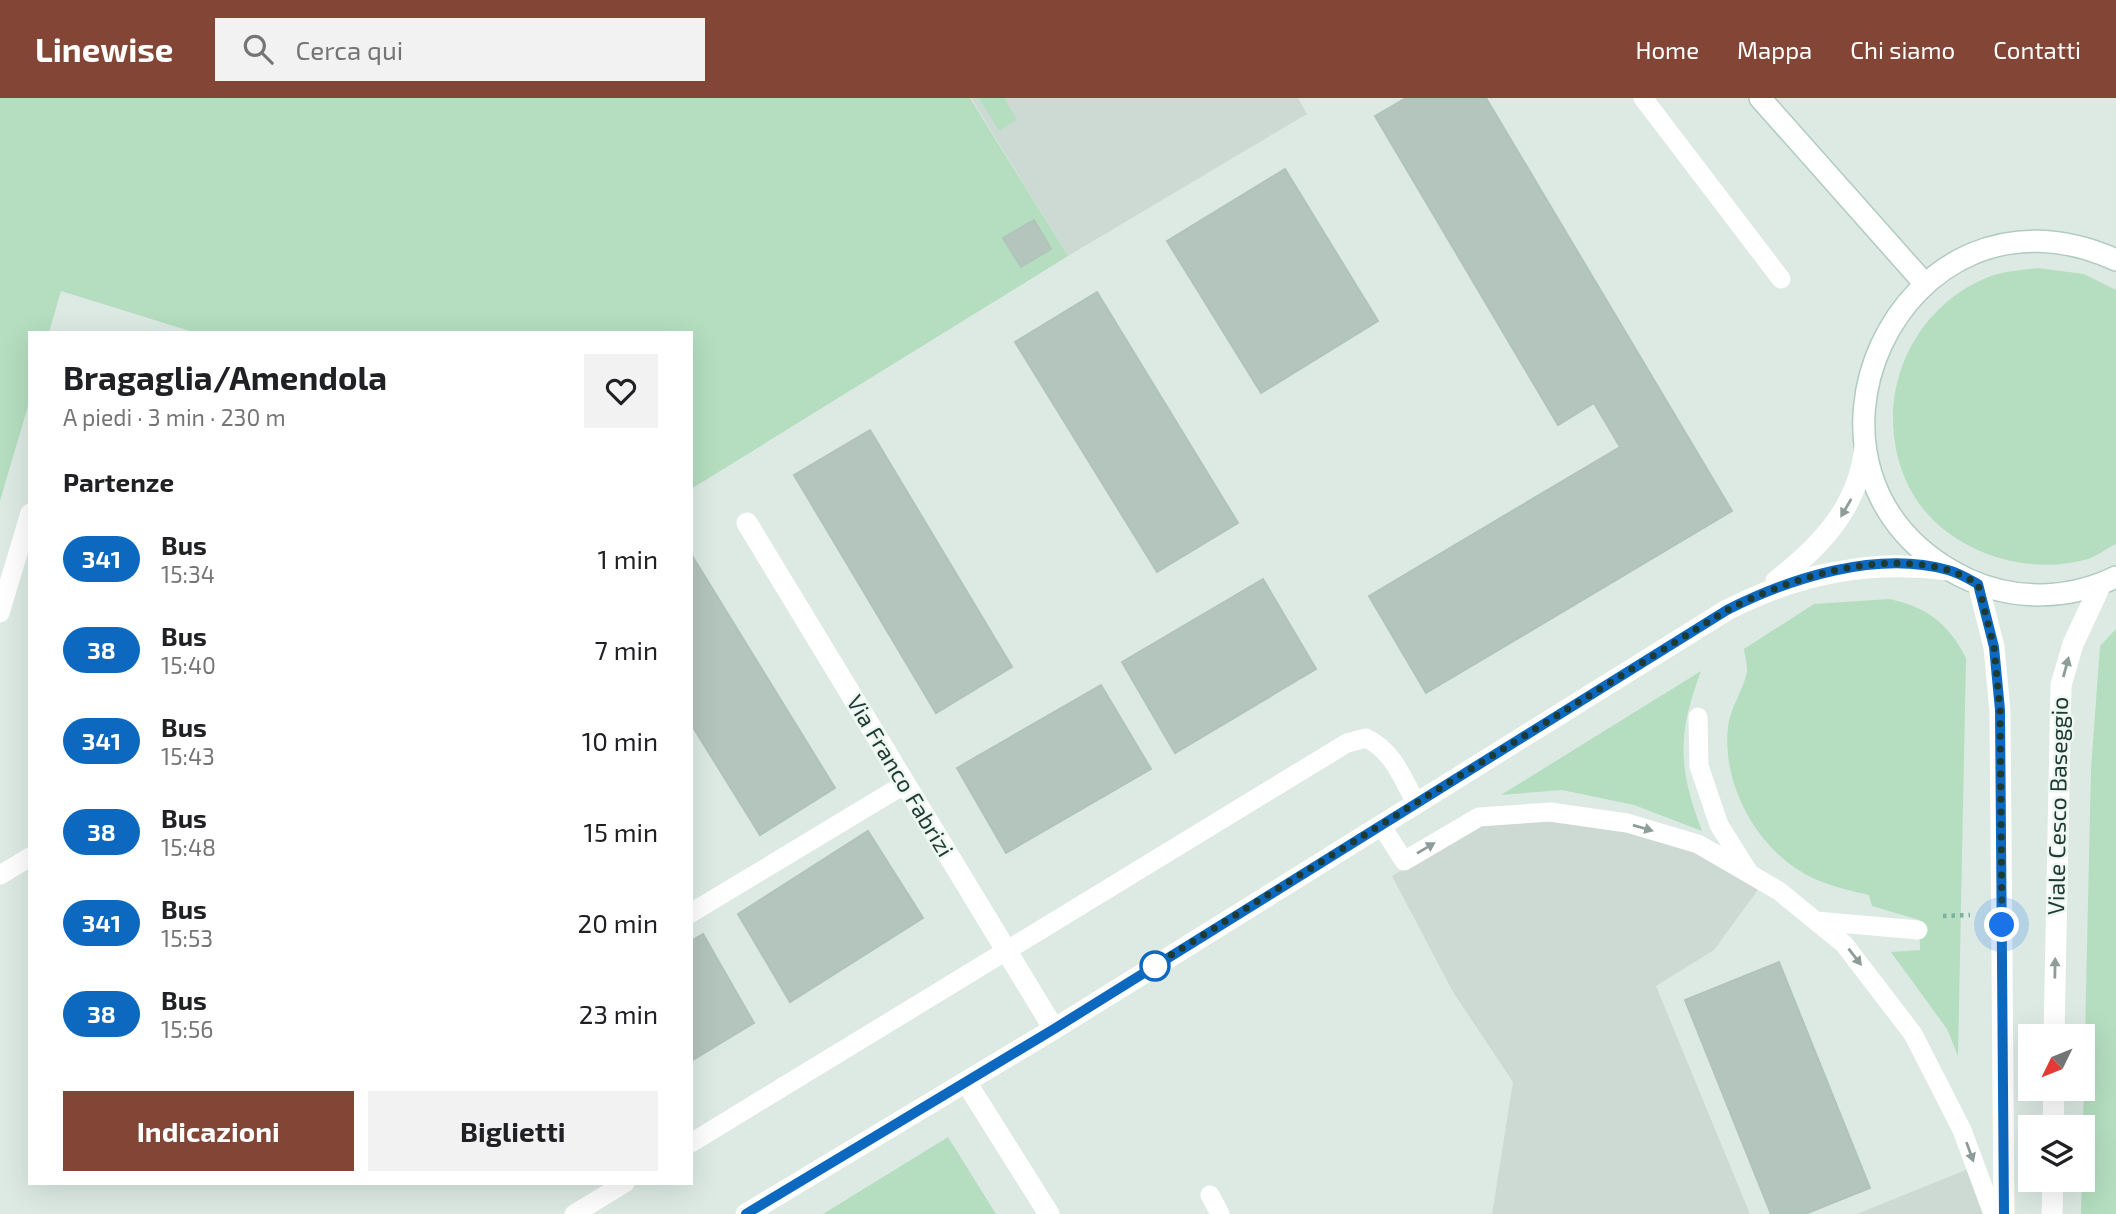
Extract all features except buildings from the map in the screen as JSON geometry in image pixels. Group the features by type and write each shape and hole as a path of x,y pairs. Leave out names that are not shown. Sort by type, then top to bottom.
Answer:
{"street":[{"path":"1760,98 1925,284"},
{"path":"746,1214 1054,1029 1697,627 1760,593 1808,555 1838,522 1859,481 1865,443 1864,400 1878,348 1905,303 1925,284 1972,255 2014,244 2058,243 2095,250 2116,260"},
{"path":"1865,443 1872,472 1893,516 1925,553 1949,570 1978,584 2020,594 2053,595 2109,581"},
{"name":"Via Franco Fabrizi","path":"747,523 1054,1029"},
{"path":"1760,593 1841,569 1898,565 1949,570"},
{"name":"Viale Cesco Baseggio","path":"2054,1024 2062,685 2073,645 2109,581"},
{"path":"1978,584 1994,647 2000,710 2004,1214"},
{"path":"966,1082 1049,1214"},
{"path":"2052,1214 2053,1192"}],"lane":[{"path":"1643,98 1781,279"},
{"path":"0,612 28,520"},
{"path":"1698,717 1699,766 1719,825 1751,875"},
{"path":"693,1142 1347,743 1366,738 1381,745 1394,760 1416,803"},
{"path":"693,912 905,784"},
{"path":"1381,825 1405,861 1479,817 1550,812 1627,823 1698,844 1779,891 1844,944 1913,1034 1962,1130 1993,1214"},
{"path":"0,876 28,858"},
{"path":"1815,920 1919,930"},
{"path":"574,1214 622,1185"},
{"path":"1210,1195 1220,1214"}],"shaded area":[{"path":"971,98 1298,98 1307,114 1068,256"},
{"path":"1555,820 1632,833 1699,853 1760,887 1714,950 1656,986 1750,1214 1492,1214 1513,1082 1453,992 1392,876 1481,825"},
{"path":"1968,1169 1984,1214 1857,1214"}],"green space":[{"path":"0,98 970,98 1068,256 693,488 693,331 190,331 61,291 49,331 28,331 28,406 0,501"},
{"path":"979,98 1004,98 1017,120 999,131"},
{"path":"2038,268 2084,274 2116,290 2116,544 2088,559 2063,564 2011,561 1962,542 1941,527 1923,509 1909,487 1898,456 1893,424 1895,393 1904,363 1918,335 1937,311 1962,291 1991,276"},
{"path":"1889,599 1914,606 1935,618 1952,635 1966,658 1958,1056 1947,1029 1891,952 1920,950 1919,920 1872,906 1869,895 1822,882 1801,872 1781,857 1764,840 1750,820 1731,774 1728,727 1747,671 1744,649 1814,604"},
{"path":"2116,629 2116,1214 2081,1214 2081,1192 2095,1192 2095,1115 2083,1115 2084,1101 2095,1101 2095,1024 2085,1024 2091,769 2100,646"},
{"path":"1701,671 1688,714 1684,751 1688,788 1702,831 1634,805 1562,790 1501,795"},
{"path":"948,1137 996,1214 823,1214"}],"bus line":[{"name":"341","path":"746,1214 1054,1029 1727,610 1760,593 1825,572 1898,565 1949,570 1978,584 1997,669 2000,710 2004,1214"}],"route":[{"path":"1155,966 1147,970 1727,610 1760,593 1825,572 1877,566 1916,566 1949,570 1978,584 1994,647 2000,710 2002,925"}]}
